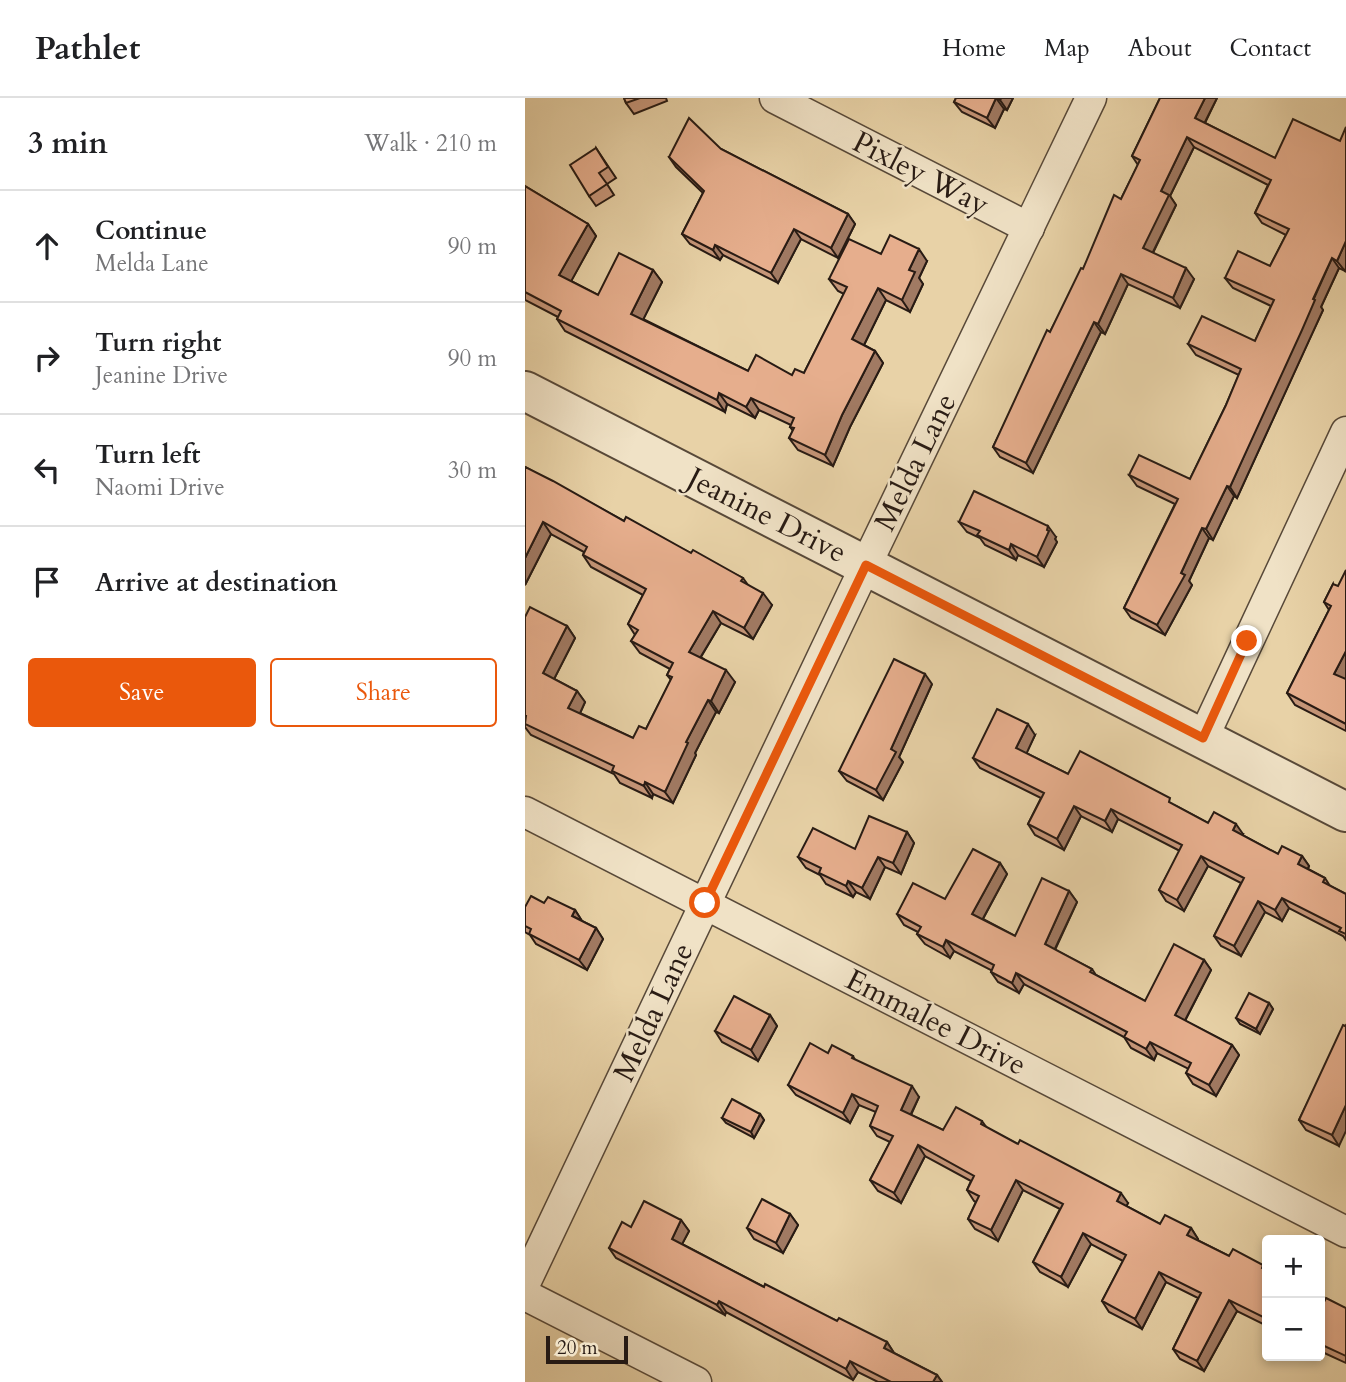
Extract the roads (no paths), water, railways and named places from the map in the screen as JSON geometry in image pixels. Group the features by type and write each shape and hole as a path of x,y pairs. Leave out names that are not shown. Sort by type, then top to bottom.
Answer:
{"street":[{"name":"Pixley Way","path":"775,98 1029,228"},
{"name":"Melda Lane","path":"525,1283 1091,98"},
{"name":"Jeanine Drive","path":"525,391 1346,812"},
{"path":"1203,738 1346,432"},
{"name":"Emmalee Drive","path":"525,811 1346,1232"},
{"path":"525,1295 696,1382"}]}
